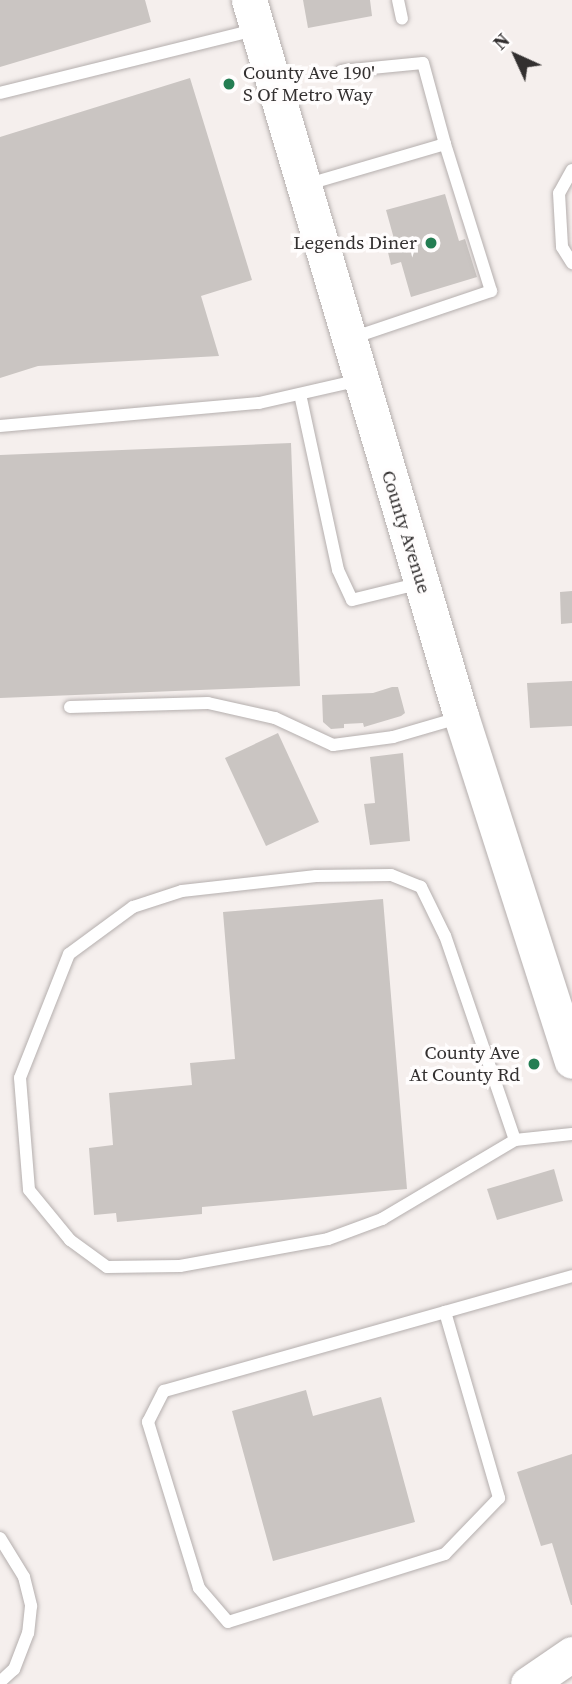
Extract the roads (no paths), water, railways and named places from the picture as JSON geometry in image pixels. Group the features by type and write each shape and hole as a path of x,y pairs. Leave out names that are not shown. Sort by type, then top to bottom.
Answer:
{"main road":[{"name":"County Avenue","path":"253,14 461,716 572,1061"},
{"path":"528,1684 572,1654"}],"lane":[{"path":"398,0 402,19"},
{"path":"0,93 253,14"},
{"path":"341,71 423,63 491,291 348,339"},
{"path":"302,186 445,144"},
{"path":"572,170 559,193 562,247 572,263"},
{"path":"0,426 259,403 361,380"},
{"path":"300,394 338,570 352,600 421,583"},
{"path":"70,707 208,703 275,718 333,745 393,737 461,716"},
{"path":"516,1140 439,924 421,887 391,875 316,876 182,891 133,906 69,954 20,1078 29,1189 70,1240 107,1267 180,1266 328,1239 382,1219 516,1140 572,1134"},
{"path":"445,1312 499,1498 446,1554 228,1622 199,1588 148,1422 164,1391 572,1276"},
{"path":"0,1538 24,1577 31,1606 28,1633 14,1669 0,1682"}],"place":[{"name":"County Ave 190' S Of Metro Way","path":"229,84"},
{"name":"Legends Diner","path":"431,243"},
{"name":"County Ave At County Rd","path":"534,1064"}]}
